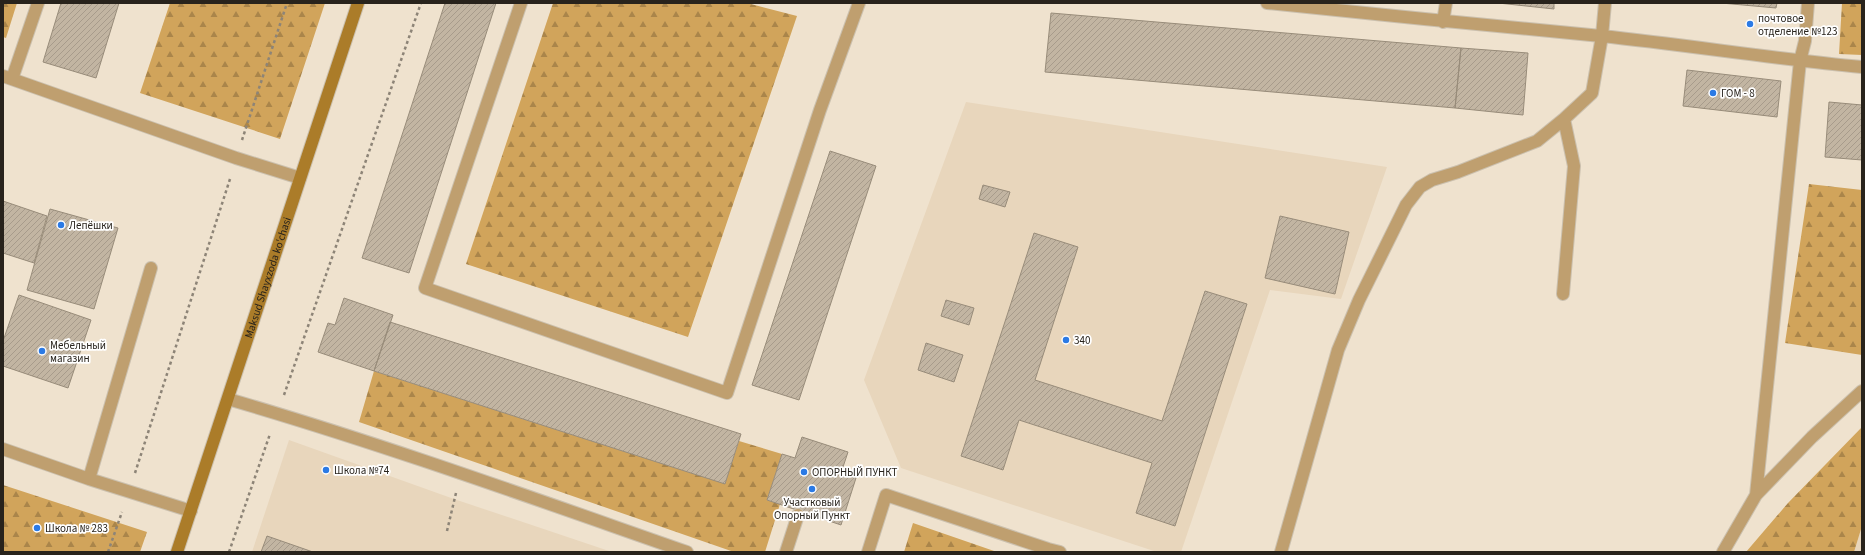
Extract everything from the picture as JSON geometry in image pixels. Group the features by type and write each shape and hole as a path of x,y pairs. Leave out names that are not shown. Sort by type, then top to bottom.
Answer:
{"street":[{"path":"38,3 7,78 236,158 300,178"},
{"name":"Maksud Shayxzoda ko'chasi","path":"177,552 358,3"},
{"path":"521,3 425,288 726,393 820,110 859,3"},
{"path":"1267,3 1443,22 1602,36 1800,61 1862,67"},
{"path":"1443,22 1446,3"},
{"path":"1281,552 1338,350 1359,300 1406,205 1420,187 1432,180 1458,172 1537,140 1564,119 1592,93 1602,36 1605,3"},
{"path":"1756,495 1800,61 1805,41 1808,3"},
{"path":"1563,294 1574,166 1564,119"},
{"path":"89,479 151,268"},
{"path":"1723,552 1756,495 1812,437 1862,391"},
{"path":"228,400 277,414 461,474 687,552"},
{"path":"3,448 89,479 191,511"},
{"path":"868,552 886,495 1060,552"},
{"path":"786,552 798,514"}],"path":[{"path":"108,552 287,3"},
{"path":"229,552 420,3"},
{"path":"446,531 461,474"}],"shaded area":[{"name":"340","path":"966,102 1387,167 1341,299 1270,290 1181,552 1157,552 901,468 864,380"},
{"name":"Школа №74","path":"289,440 454,499 612,552 252,552"},
{"path":"1862,526 1862,552 1854,552"}],"green space":[{"path":"3,3 17,3 6,38 3,37"},
{"path":"170,3 325,3 280,139 140,93"},
{"path":"553,3 747,3 797,16 688,337 466,264"},
{"path":"1842,3 1862,3 1862,55 1839,54"},
{"path":"1809,184 1862,190 1862,355 1785,343"},
{"path":"374,371 725,483 739,441 782,454 767,500 780,504 765,552 734,552 359,422"},
{"path":"1862,427 1862,526 1854,552 1746,552 1788,503"},
{"name":"Школа № 283","path":"3,485 147,532 140,552 3,552"},
{"path":"913,523 997,552 904,552"}],"building":[{"path":"61,3 119,3 96,78 43,62"},
{"path":"445,3 496,3 409,273 362,258"},
{"path":"1498,3 1554,3 1554,9"},
{"path":"1721,3 1777,3 1776,8"},
{"path":"1051,13 1461,48 1455,108 1045,72"},
{"path":"1461,48 1528,53 1523,115 1455,108"},
{"path":"1687,70 1781,81 1777,117 1683,106"},
{"path":"1829,102 1862,105 1862,160 1825,157"},
{"path":"830,151 876,166 799,400 752,385"},
{"path":"983,185 1010,192 1005,207 979,199"},
{"path":"3,201 47,216 34,263 3,253"},
{"path":"50,209 118,228 94,309 27,290"},
{"path":"1280,216 1349,232 1335,294 1265,278"},
{"path":"1034,233 1078,247 1035,380 1162,421 1205,291 1247,304 1175,526 1136,513 1152,463 1019,420 1003,470 961,456"},
{"name":"Мебельный магазин","path":"19,295 91,320 68,388 3,366 3,341"},
{"path":"344,298 393,315 374,371 318,352 328,323 335,325"},
{"path":"946,300 974,308 969,325 941,316"},
{"path":"390,322 741,434 725,484 374,371"},
{"path":"926,343 963,355 954,382 918,370"},
{"name":"Участковый Опорный Пункт","path":"802,437 848,452 841,473 856,478 841,525 767,500 782,454 795,458"},
{"path":"267,536 313,552 261,552"}],"place":[{"name":"почтовое отделение №123","path":"1750,24"},
{"name":"ГОМ - 8","path":"1713,93"},
{"name":"Лепёшки","path":"61,225"},
{"name":"340","path":"1066,340"},
{"name":"Мебельный магазин","path":"42,351"},
{"name":"Школа №74","path":"326,470"},
{"name":"ОПОРНЫЙ ПУНКТ","path":"804,472"},
{"name":"Участковый Опорный Пункт","path":"812,489"},
{"name":"Школа № 283","path":"37,528"}]}
